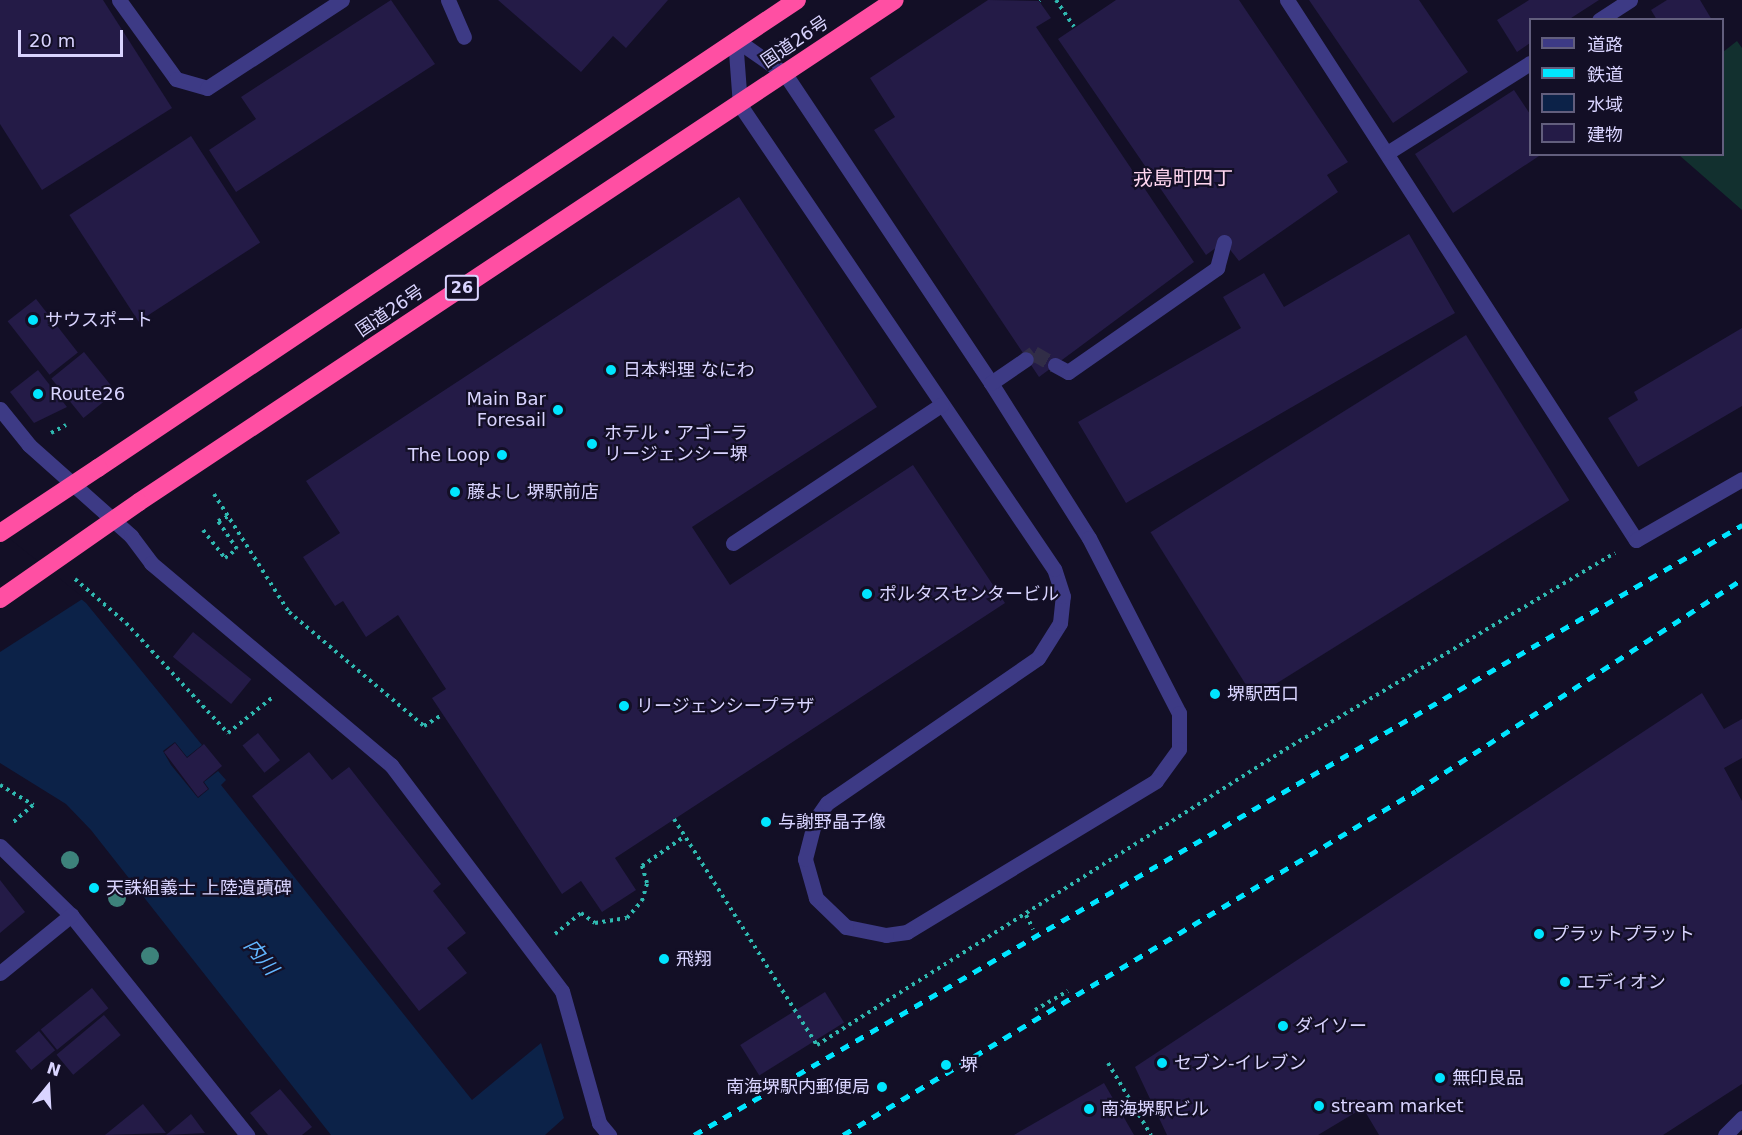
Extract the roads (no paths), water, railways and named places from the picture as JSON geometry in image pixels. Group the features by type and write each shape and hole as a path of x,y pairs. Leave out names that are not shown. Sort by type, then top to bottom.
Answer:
{"highway":[{"name":"国道26号","path":"0,533 735,39 797,0"},
{"name":"国道26号","path":"0,598 139,502 895,0"}],"street":[{"path":"119,0 176,79 207,88 342,0"},
{"path":"448,0 464,37"},
{"path":"1287,0 1636,540 1742,479"},
{"path":"1602,18 1630,0"},
{"path":"735,39 785,74 991,383 1089,538 1174,701 1181,725 1179,749 1156,781 907,932 866,934 846,927 816,898 805,859 815,820 827,803 1038,658 1055,636 1063,610 1054,569 940,405 740,105 735,39"},
{"path":"1387,153 1529,64"},
{"path":"1055,365 1068,372 1217,268 1224,242"},
{"path":"991,383 1026,359"},
{"path":"734,543 940,405"},
{"path":"0,409 30,445 131,536 151,563 294,680 391,765 562,991 599,1123 609,1135"},
{"path":"0,846 71,915 247,1135"},
{"path":"0,973 71,915"},
{"path":"1725,1135 1742,1118"}],"water":[{"name":"内川","path":"0,534 86,603 202,745 187,757 175,742 163,751 171,765 198,798 209,789 204,782 218,771 226,780 221,785 472,1100 541,1043 564,1118 545,1135 331,1135 91,830 66,804 0,763"}],"tunnel":[{"path":"1026,359 1034,353 1055,365"}],"railway":[{"path":"694,1135 1742,525"},
{"path":"843,1135 1416,791 1742,579"}],"place":[{"name":"サウスポート","path":"33,320"},
{"name":"日本料理 なにわ","path":"611,370"},
{"name":"Route26","path":"38,394"},
{"name":"Main Bar Foresail","path":"558,410"},
{"name":"ホテル・アゴーラ リージェンシー堺","path":"592,444"},
{"name":"The Loop","path":"502,455"},
{"name":"藤よし 堺駅前店","path":"455,492"},
{"name":"ポルタスセンタービル","path":"867,594"},
{"name":"堺駅西口","path":"1215,694"},
{"name":"リージェンシープラザ","path":"624,706"},
{"name":"与謝野晶子像","path":"766,822"},
{"name":"天誅組義士 上陸遺蹟碑","path":"94,888"},
{"name":"プラットプラット","path":"1539,934"},
{"name":"飛翔","path":"664,959"},
{"name":"エディオン","path":"1565,982"},
{"name":"ダイソー","path":"1283,1026"},
{"name":"セブン-イレブン","path":"1162,1063"},
{"name":"堺","path":"946,1065"},
{"name":"無印良品","path":"1440,1078"},
{"name":"南海堺駅内郵便局","path":"882,1087"},
{"name":"stream market","path":"1319,1106"},
{"name":"南海堺駅ビル","path":"1089,1109"}],"district":[{"name":"戎島町四丁","path":"1183,178"}]}
